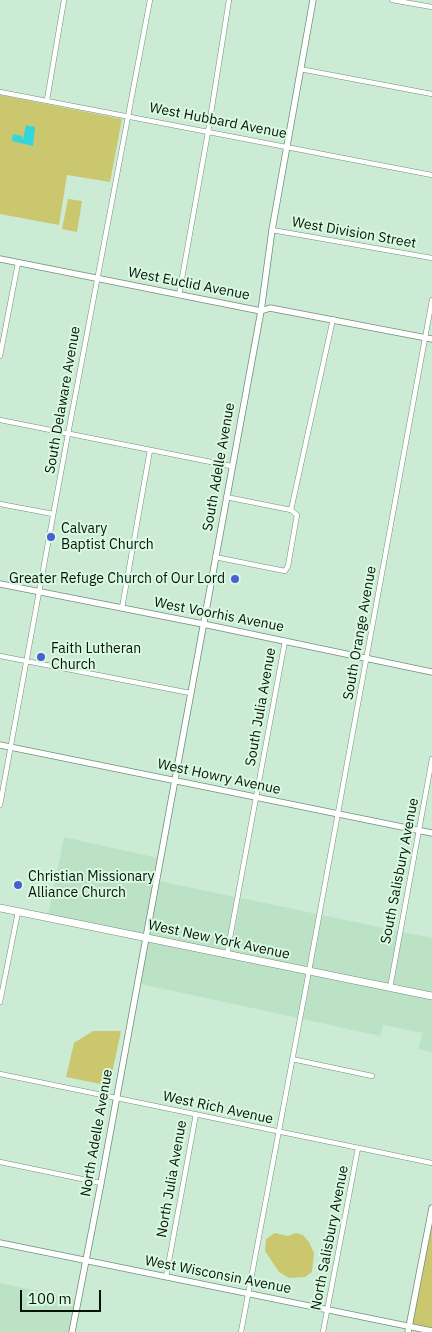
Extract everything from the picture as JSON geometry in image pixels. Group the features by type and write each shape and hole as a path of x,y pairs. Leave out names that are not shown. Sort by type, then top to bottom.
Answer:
{"main road":[{"name":"West New York Avenue","path":"0,908 432,996"}],"street":[{"path":"47,100 64,0"},
{"name":"South Delaware Avenue","path":"0,805 96,279 150,0"},
{"path":"178,295 208,132 229,0"},
{"name":"South Adelle Avenue","path":"146,938 231,466 261,311 286,146 313,0"},
{"path":"392,0 432,8"},
{"path":"300,69 432,94"},
{"name":"West Hubbard Avenue","path":"0,92 128,115 432,175"},
{"name":"West Division Street","path":"272,230 432,258"},
{"name":"West Euclid Avenue","path":"0,259 261,311 270,308 429,338"},
{"path":"0,356 18,263"},
{"name":"South Orange Avenue","path":"241,1332 429,338 432,300"},
{"path":"291,510 333,319"},
{"path":"0,420 231,466"},
{"path":"122,608 150,450"},
{"path":"216,557 285,571 288,566 297,515 291,510 226,497"},
{"path":"0,504 53,514"},
{"name":"West Voorhis Avenue","path":"0,584 432,672"},
{"name":"South Julia Avenue","path":"227,954 285,641"},
{"path":"0,656 190,693"},
{"name":"West Howry Avenue","path":"0,745 432,833"},
{"name":"South Salisbury Avenue","path":"390,988 432,759"},
{"path":"0,1002 18,912"},
{"name":"North Adelle Avenue","path":"72,1332 146,938"},
{"path":"292,1059 372,1076"},
{"name":"West Rich Avenue","path":"0,1074 432,1163"},
{"name":"North Julia Avenue","path":"166,1277 196,1114"},
{"name":"North Salisbury Avenue","path":"322,1332 358,1148"},
{"path":"0,1162 101,1183"},
{"path":"409,1329 432,1208"},
{"name":"West Wisconsin Avenue","path":"0,1243 327,1309 409,1329 432,1331"}],"shaded area":[{"path":"0,95 122,119 110,182 67,175 59,225 0,214"},
{"path":"68,199 82,201 77,232 62,229"},
{"path":"64,837 158,858 144,934 48,915"},
{"path":"159,881 235,897 225,951 150,935"},
{"path":"241,898 317,914 307,967 231,952"},
{"path":"322,915 398,931 388,984 312,969"},
{"path":"403,932 432,938 432,993 393,985"},
{"path":"148,942 306,974 298,1018 141,984"},
{"path":"311,975 432,999 432,1052 418,1049 423,1033 383,1025 380,1036 303,1019"},
{"path":"93,1031 121,1031 111,1078 112,1082 109,1086 66,1077 74,1043"},
{"path":"432,1208 432,1331 409,1326"},
{"path":"275,1233 288,1236 296,1233 303,1235 314,1253 312,1272 305,1277 289,1278 279,1272 265,1251 266,1239"},
{"path":"0,1283 75,1299 69,1332 0,1332"}],"water":[{"path":"26,125 35,127 33,146 12,141 13,134 22,136 23,139"}],"place":[{"name":"Calvary Baptist Church","path":"51,537"},
{"name":"Greater Refuge Church of Our Lord","path":"235,579"},
{"name":"Faith Lutheran Church","path":"41,657"},
{"name":"Christian Missionary Alliance Church","path":"18,885"}]}
